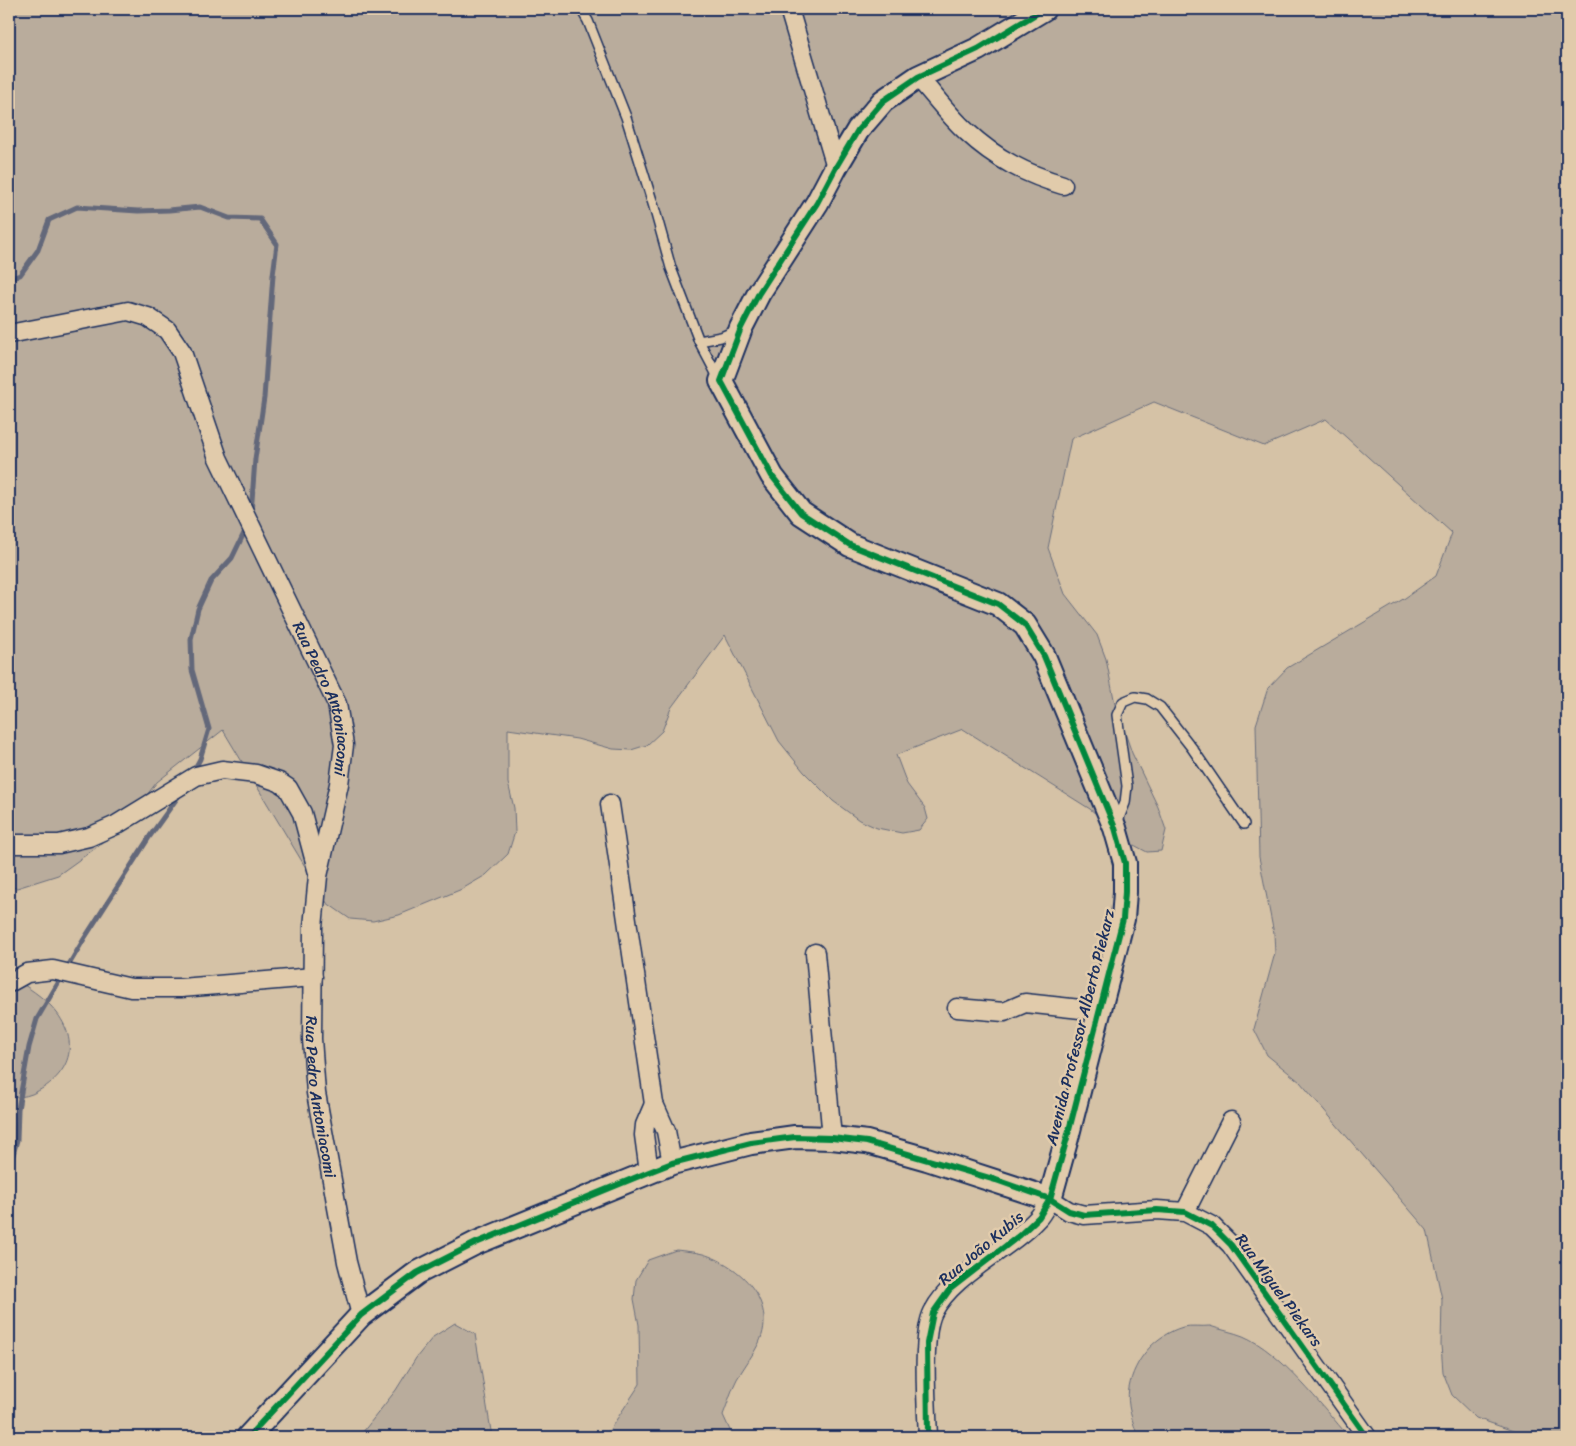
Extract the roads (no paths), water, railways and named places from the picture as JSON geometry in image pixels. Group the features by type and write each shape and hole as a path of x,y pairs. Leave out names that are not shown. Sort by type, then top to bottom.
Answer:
{"street":[{"path":"789,9 836,167"},
{"path":"721,381 742,328 759,293 818,203 836,167 858,130 883,101 918,77 978,49 1044,9"},
{"path":"918,77 966,131 999,158 1035,177 1064,185"},
{"name":"Rua Pedro Antoniacomi","path":"9,334 128,311 148,317 167,330 182,352 218,458 337,704 344,745 338,784 318,876 313,927 312,1039 316,1093 347,1262 361,1315"},
{"name":"Avenida Professor Alberto Piekarz","path":"721,381 772,476 802,513 850,546 998,604 1025,625 1044,656 1116,828 1125,863 1123,919 1050,1199"},
{"path":"9,844 59,844 89,837 116,825 196,776 222,770 256,774 280,782 288,788 302,813 318,876"},
{"path":"610,804 654,1104 666,1131 672,1163"},
{"path":"815,954 832,1138"},
{"path":"9,983 27,973 52,970 131,988 181,988 313,977"},
{"path":"957,1008 1004,1012 1025,1002 1099,1011"},
{"path":"649,1172 644,1135 654,1104"},
{"path":"1185,1212 1231,1121"},
{"path":"248,1437 361,1315 416,1273 476,1243 672,1163 751,1143 795,1137 832,1138 867,1142 996,1180 1050,1199"},
{"name":"Rua Miguel Piekars","path":"1050,1199 1069,1211 1084,1215 1157,1210 1185,1212 1212,1226 1231,1244 1367,1437"},
{"name":"Rua João Kubis","path":"928,1437 927,1343 932,1313 950,1289 1020,1235 1039,1217 1050,1199"}],"lane":[{"path":"581,9 588,21 626,117 671,268 699,341 721,381"},
{"path":"699,341 721,337 742,328"},
{"path":"1116,828 1125,803 1127,786 1117,715 1123,702 1135,696 1148,699 1160,706 1192,748 1244,824"}],"waterway":[{"path":"9,279 20,275 38,250 49,220 77,207 138,211 200,207 229,218 260,219 277,244 264,398 255,459 251,514"},
{"path":"193,772 200,759 209,729 192,670 191,639 198,609 211,581 232,558 246,529"},
{"path":"9,1169 17,1140 18,1109 29,1047 37,1019 84,939 150,836 180,794"}]}
